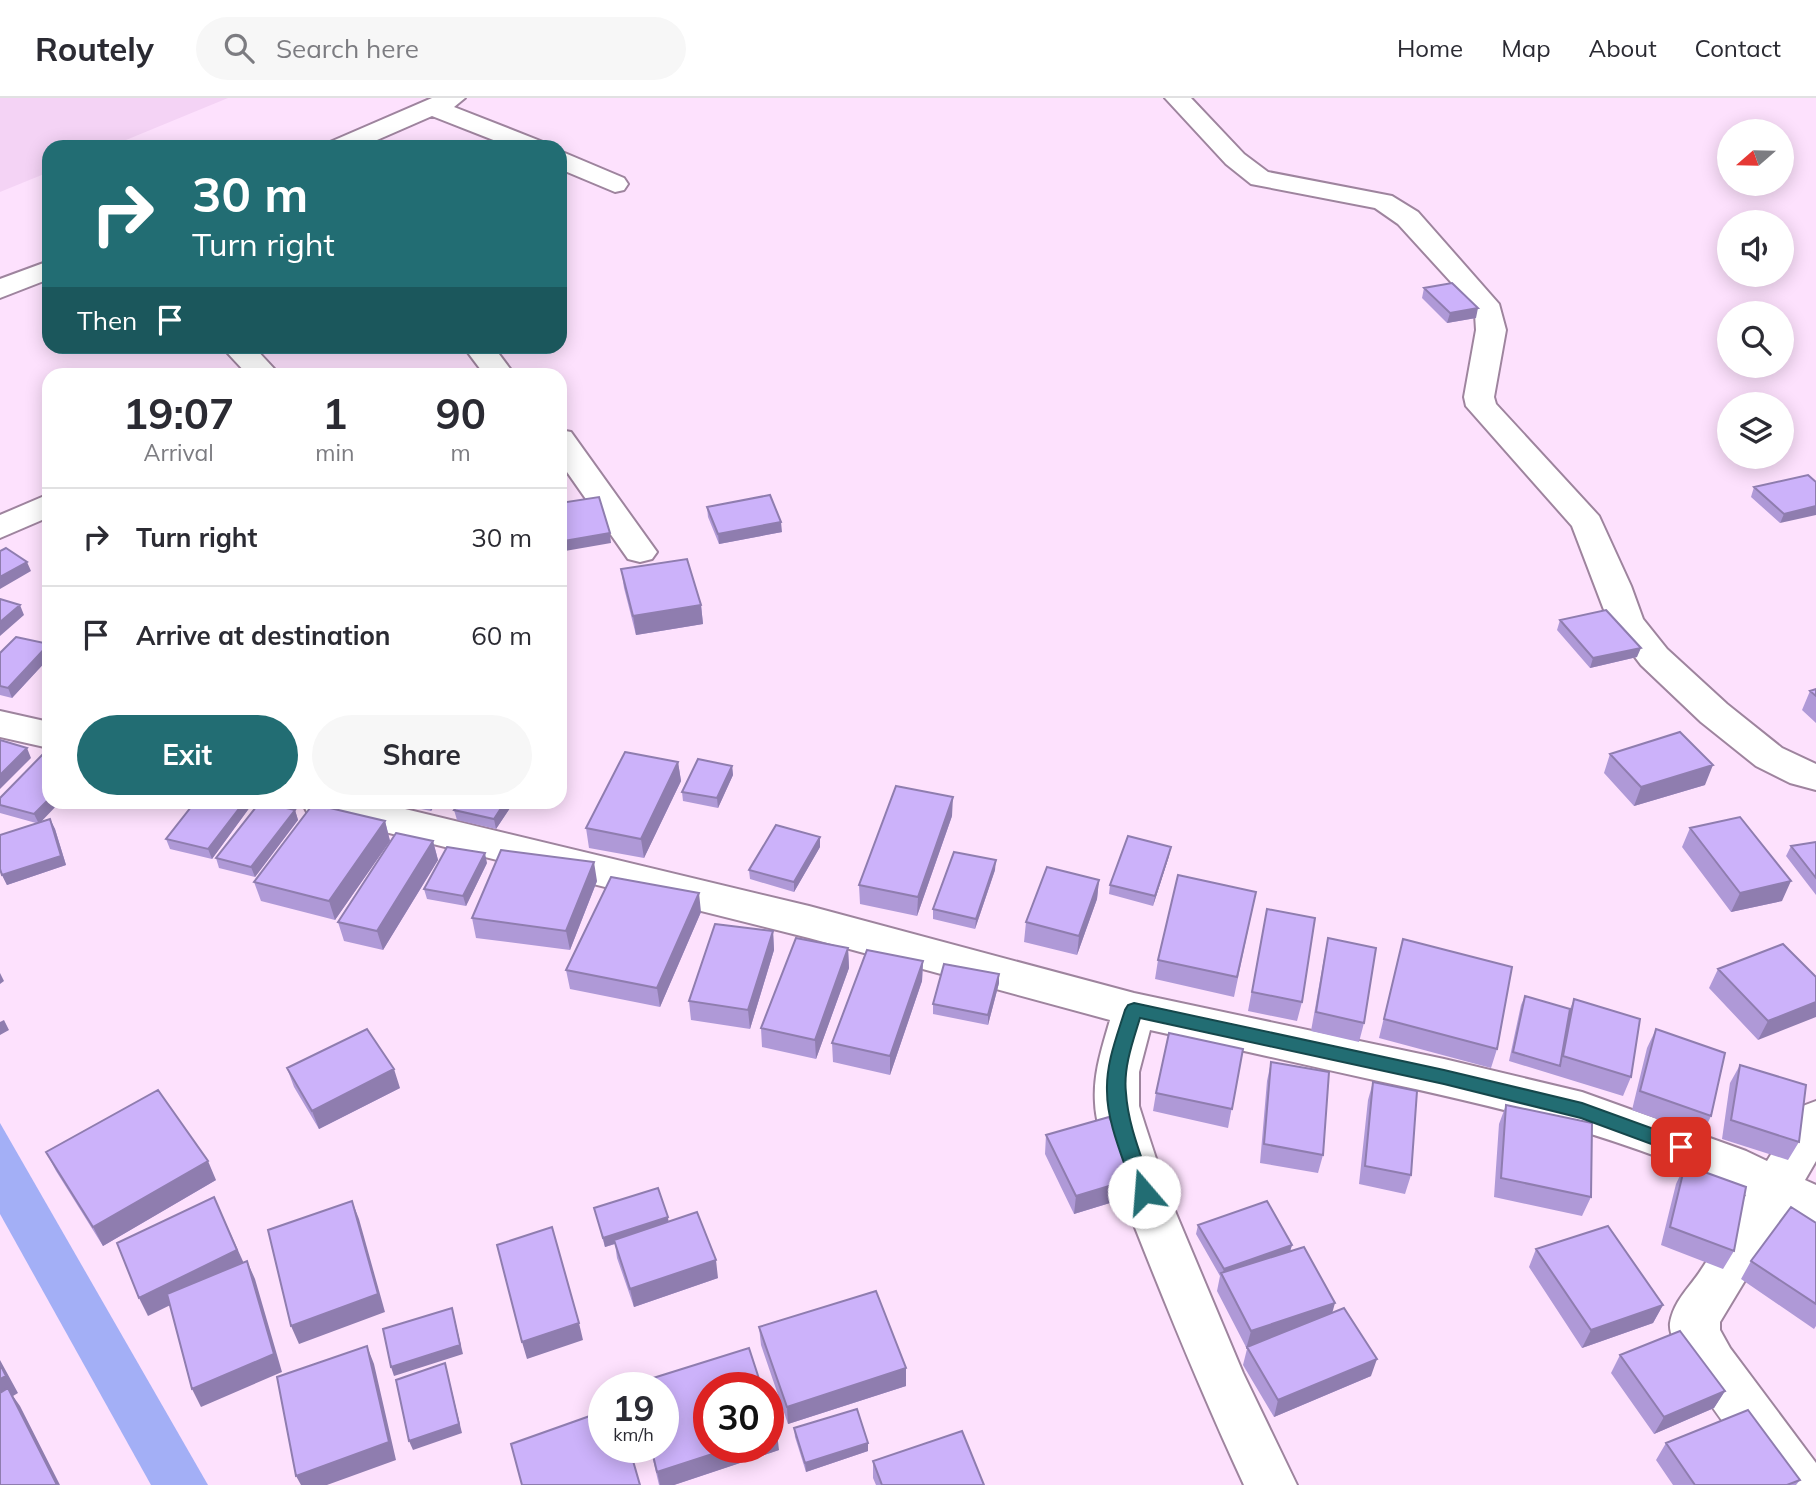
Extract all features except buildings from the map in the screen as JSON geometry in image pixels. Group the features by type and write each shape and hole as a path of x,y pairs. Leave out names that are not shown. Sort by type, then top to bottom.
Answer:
{"street":[{"path":"1177,98 1235,159 1260,178 1383,202 1408,218 1485,304 1491,330 1479,397 1481,406 1587,523 1627,623 1654,657 1714,713 1769,757 1803,774 1816,777"},
{"path":"359,140 442,102 520,140"},
{"path":"567,162 615,184"},
{"path":"0,289 42,271"},
{"path":"243,354 258,368"},
{"path":"483,354 494,368"},
{"path":"567,449 640,552"},
{"path":"0,528 42,507"},
{"path":"0,724 42,733"},
{"path":"349,809 809,922 1134,1010 1444,1077 1582,1111 1730,1165 1797,1197"},
{"path":"1134,1010 1117,1072 1117,1106 1122,1125 1144,1192 1222,1383 1271,1485"},
{"path":"1801,1485 1712,1364 1695,1333 1695,1322 1700,1307 1797,1197 1816,1120"}],"shaded area":[{"path":"0,98 228,98 126,140 42,140 42,175 0,192"}],"water":[{"path":"0,1123 208,1485 151,1485 0,1214"}],"route":[{"path":"1144,1192 1122,1125 1116,1091 1121,1051 1134,1010 1444,1077 1582,1111 1681,1147"}]}
